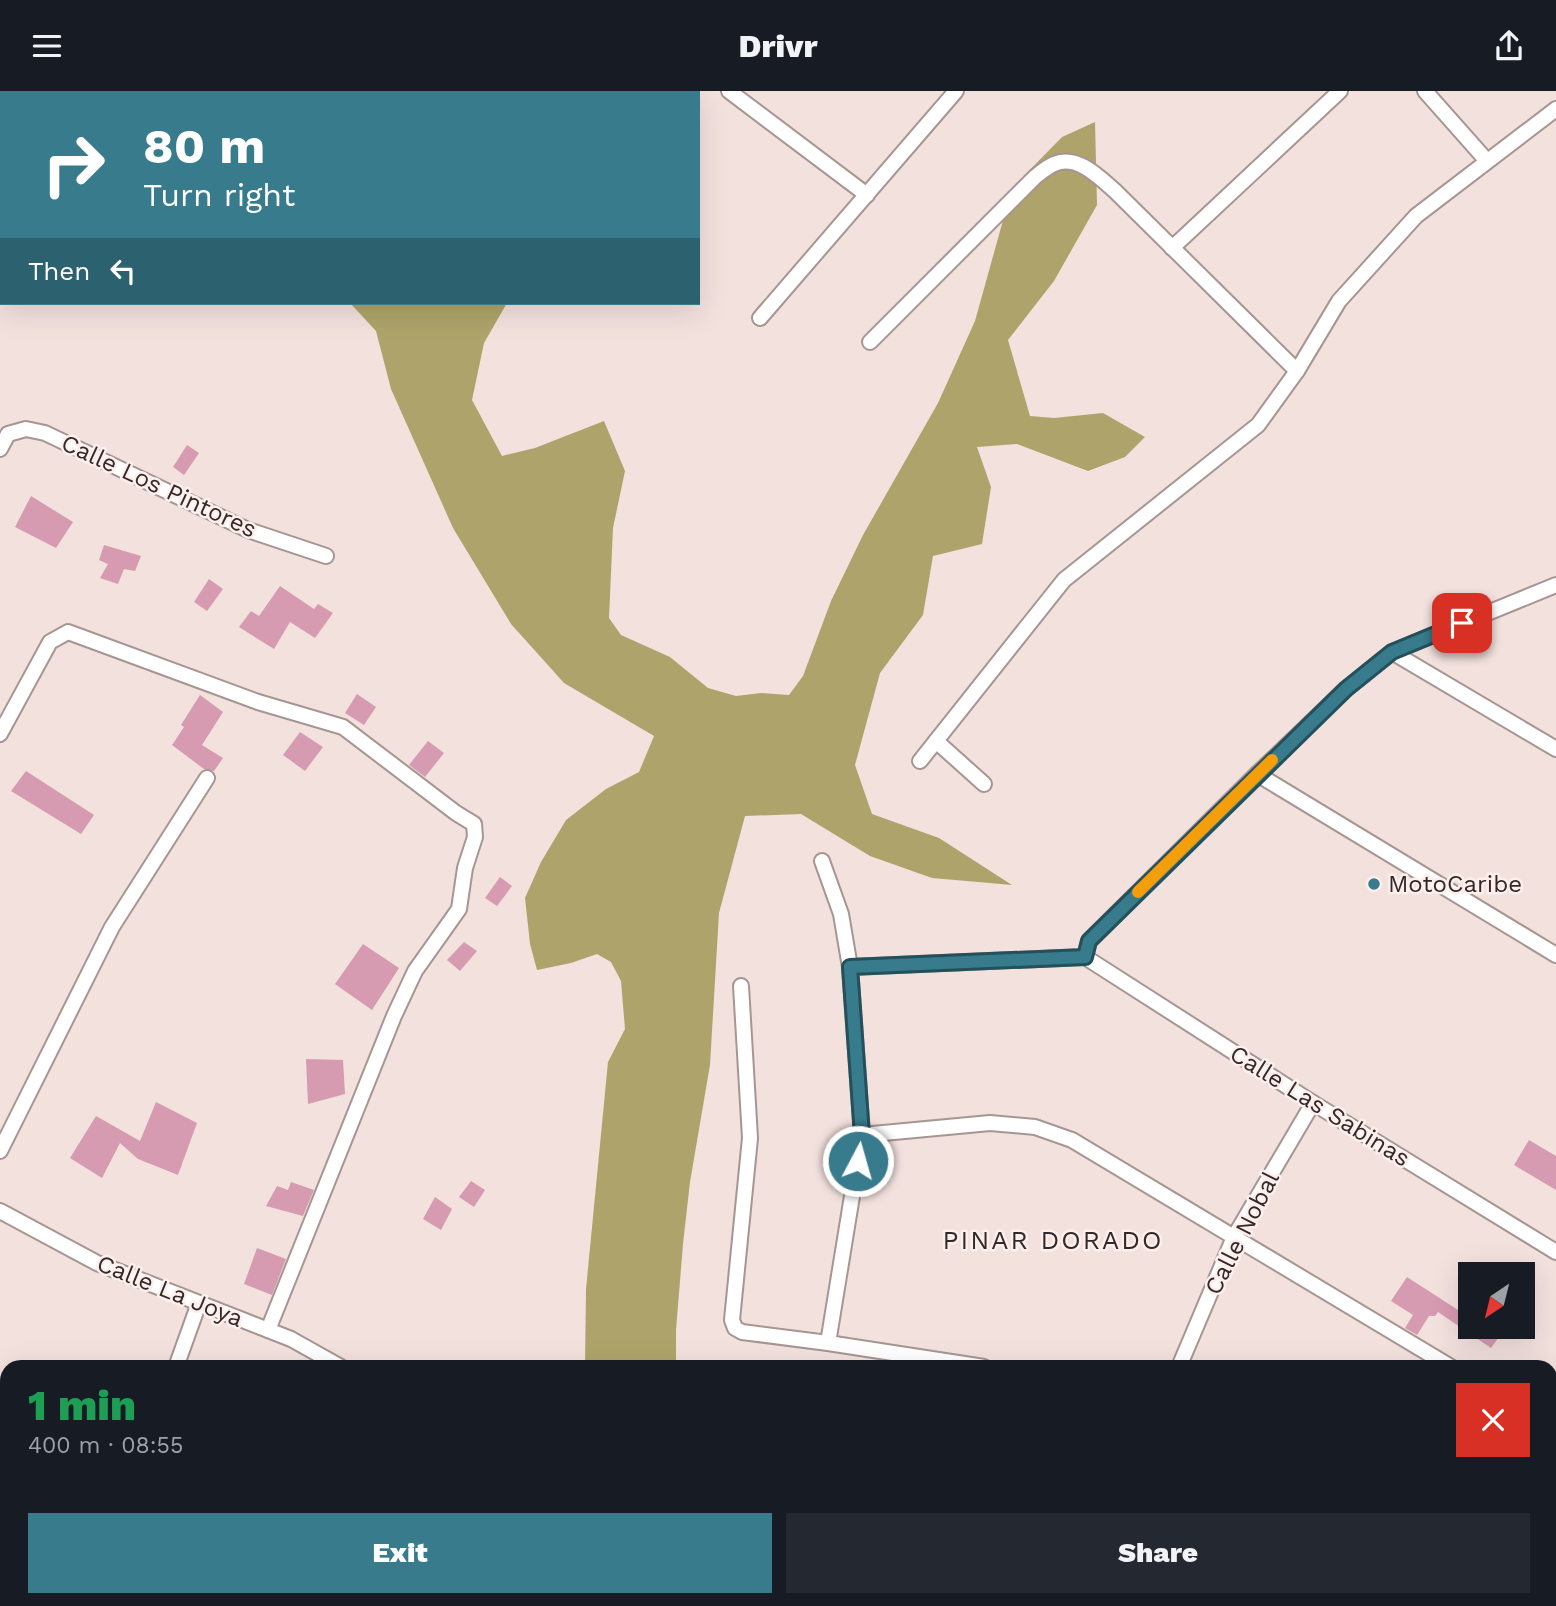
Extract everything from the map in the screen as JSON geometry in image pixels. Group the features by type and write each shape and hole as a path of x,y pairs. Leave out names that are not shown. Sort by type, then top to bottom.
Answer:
{"street":[{"path":"729,91 867,195"},
{"path":"760,318 956,91"},
{"path":"1172,247 1339,91"},
{"path":"1425,91 1487,161"},
{"path":"920,761 1064,580 1258,425 1297,372 1339,302 1416,216 1556,109"},
{"path":"870,342 1035,177 1054,164 1069,161 1083,166 1115,191 1297,372"},
{"name":"Calle Los Pintores","path":"0,449 8,433 26,429 46,433 248,530 326,556"},
{"path":"850,967 1085,957 1089,941 1257,773 1346,689 1392,652 1556,585"},
{"path":"0,734 50,642 68,632 258,702 343,727 474,824 475,837 465,868 459,909 415,971 394,1016 268,1330"},
{"path":"1392,652 1556,749"},
{"path":"936,741 984,784"},
{"path":"1257,773 1556,955"},
{"path":"0,1151 112,927 207,778"},
{"path":"822,861 841,914 850,967 862,1135 828,1343"},
{"name":"Calle Las Sabinas","path":"1085,957 1313,1103 1556,1252"},
{"path":"741,986 750,1138 732,1319 735,1328 741,1332 938,1360"},
{"name":"Calle Nobal","path":"1182,1360 1234,1237 1313,1103"},
{"path":"862,1135 990,1123 1035,1127 1072,1140 1439,1360"},
{"name":"Calle La Joya","path":"0,1211 97,1263 291,1339 328,1360"},
{"path":"179,1360 199,1303"}],"shaded area":[{"path":"1095,122 1097,205 1054,281 1008,340 1030,416 1054,418 1103,413 1145,437 1125,457 1088,471 1017,444 977,447 991,487 982,544 933,556 923,615 880,673 855,765 872,814 939,838 1012,885 932,878 870,856 801,814 745,816 719,913 710,1065 690,1182 676,1330 676,1360 585,1360 586,1289 608,1062 625,1029 621,981 611,962 597,954 537,970 530,944 525,898 541,862 566,820 606,789 639,772 654,736 564,683 511,624 453,528 391,389 376,331 352,305 506,305 484,343 472,400 502,456 535,448 604,421 625,471 613,528 609,618 621,635 670,657 708,688 736,696 761,693 789,695 803,676 831,601 863,535 938,403 975,321 1012,188 1062,137"}],"building":[{"path":"187,445 199,453 184,475 173,467"},
{"path":"31,496 73,522 56,548 15,527"},
{"path":"104,545 141,556 135,571 124,569 118,584 100,578 108,564 99,560"},
{"path":"209,579 223,589 207,611 194,602"},
{"path":"280,586 314,609 318,604 333,613 315,638 290,622 274,649 239,627 251,611 259,616"},
{"path":"357,694 376,707 364,725 345,713"},
{"path":"200,695 223,712 202,745 223,758 214,771 204,769 172,745"},
{"path":"300,732 323,747 305,771 283,755"},
{"path":"428,741 444,753 425,777 409,765"},
{"path":"26,771 94,815 81,834 11,791"},
{"path":"500,877 512,886 497,906 485,898"},
{"path":"464,942 477,951 460,971 447,960"},
{"path":"363,944 399,968 372,1010 335,984"},
{"path":"306,1059 343,1060 345,1094 308,1104"},
{"path":"156,1102 197,1123 178,1175 138,1159 120,1143 102,1178 70,1158 96,1116 140,1141"},
{"path":"1529,1140 1556,1156 1556,1190 1514,1165"},
{"path":"471,1181 485,1190 474,1207 459,1197"},
{"path":"291,1182 314,1190 303,1216 266,1206 277,1186 288,1190"},
{"path":"435,1197 452,1209 441,1230 423,1219"},
{"path":"257,1248 286,1259 272,1295 244,1284"},
{"path":"1407,1277 1458,1310 1458,1326 1438,1312 1435,1316 1429,1316 1417,1335 1405,1328 1413,1315 1391,1301"},
{"path":"1478,1339 1497,1339 1491,1348"}],"slow traffic":[{"path":"1138,892 1272,760"}],"place":[{"name":"MotoCaribe","path":"1374,884"}],"district":[{"name":"PINAR DORADO","path":"1053,1240"}],"route":[{"path":"858,1161 862,1135 850,967 1085,957 1089,941 1257,773 1346,689 1392,652 1462,623"}]}
